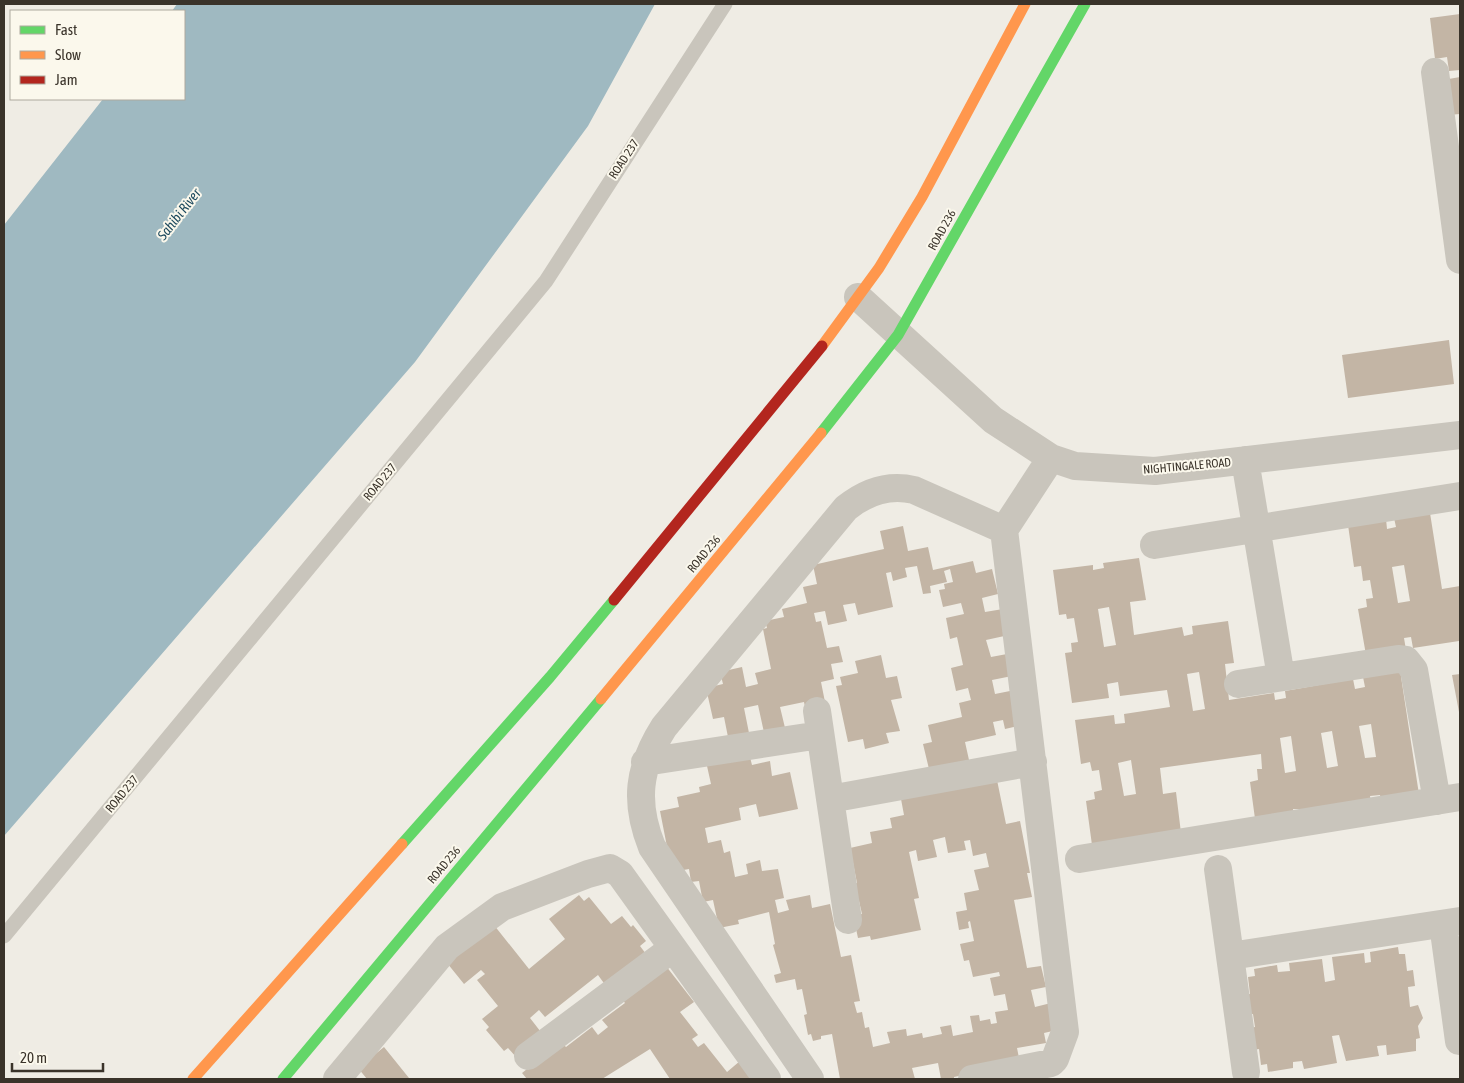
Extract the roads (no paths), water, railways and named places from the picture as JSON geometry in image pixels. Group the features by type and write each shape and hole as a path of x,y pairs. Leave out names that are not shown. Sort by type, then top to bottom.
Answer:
{"street":[{"path":"193,1079 550,677 820,349 879,268 922,197 1025,4"},
{"name":"ROAD 236","path":"283,1079 780,484 898,335 1085,4"},
{"path":"1435,72 1460,260"},
{"name":"NIGHTINGALE ROAD","path":"858,297 993,420 1051,458 1075,466 1155,471 1460,435"},
{"path":"972,1079 1051,1063 1055,1059 1065,1032 1004,530 1051,458"},
{"path":"1245,460 1281,677"},
{"path":"810,1079 652,847 641,812 640,793 645,762 664,727 839,515 856,500 885,488 914,490 1004,530"},
{"path":"1154,545 1460,496"},
{"path":"1079,859 1449,799 1411,663 1398,658 1238,684"},
{"path":"645,762 819,723 848,920"},
{"path":"830,800 1032,762"},
{"path":"336,1079 441,952 502,907 588,874 610,868 620,874 767,1079"},
{"path":"1218,868 1246,1072"},
{"path":"1230,956 1452,923 1459,1041"},
{"path":"528,1056 673,948"}],"lane":[{"name":"ROAD 237","path":"4,936 546,281 725,4"}],"water":[{"name":"Sahibi River","path":"177,4 655,4 588,126 415,362 4,836 4,225 102,100 185,100 185,10 173,10"}]}
